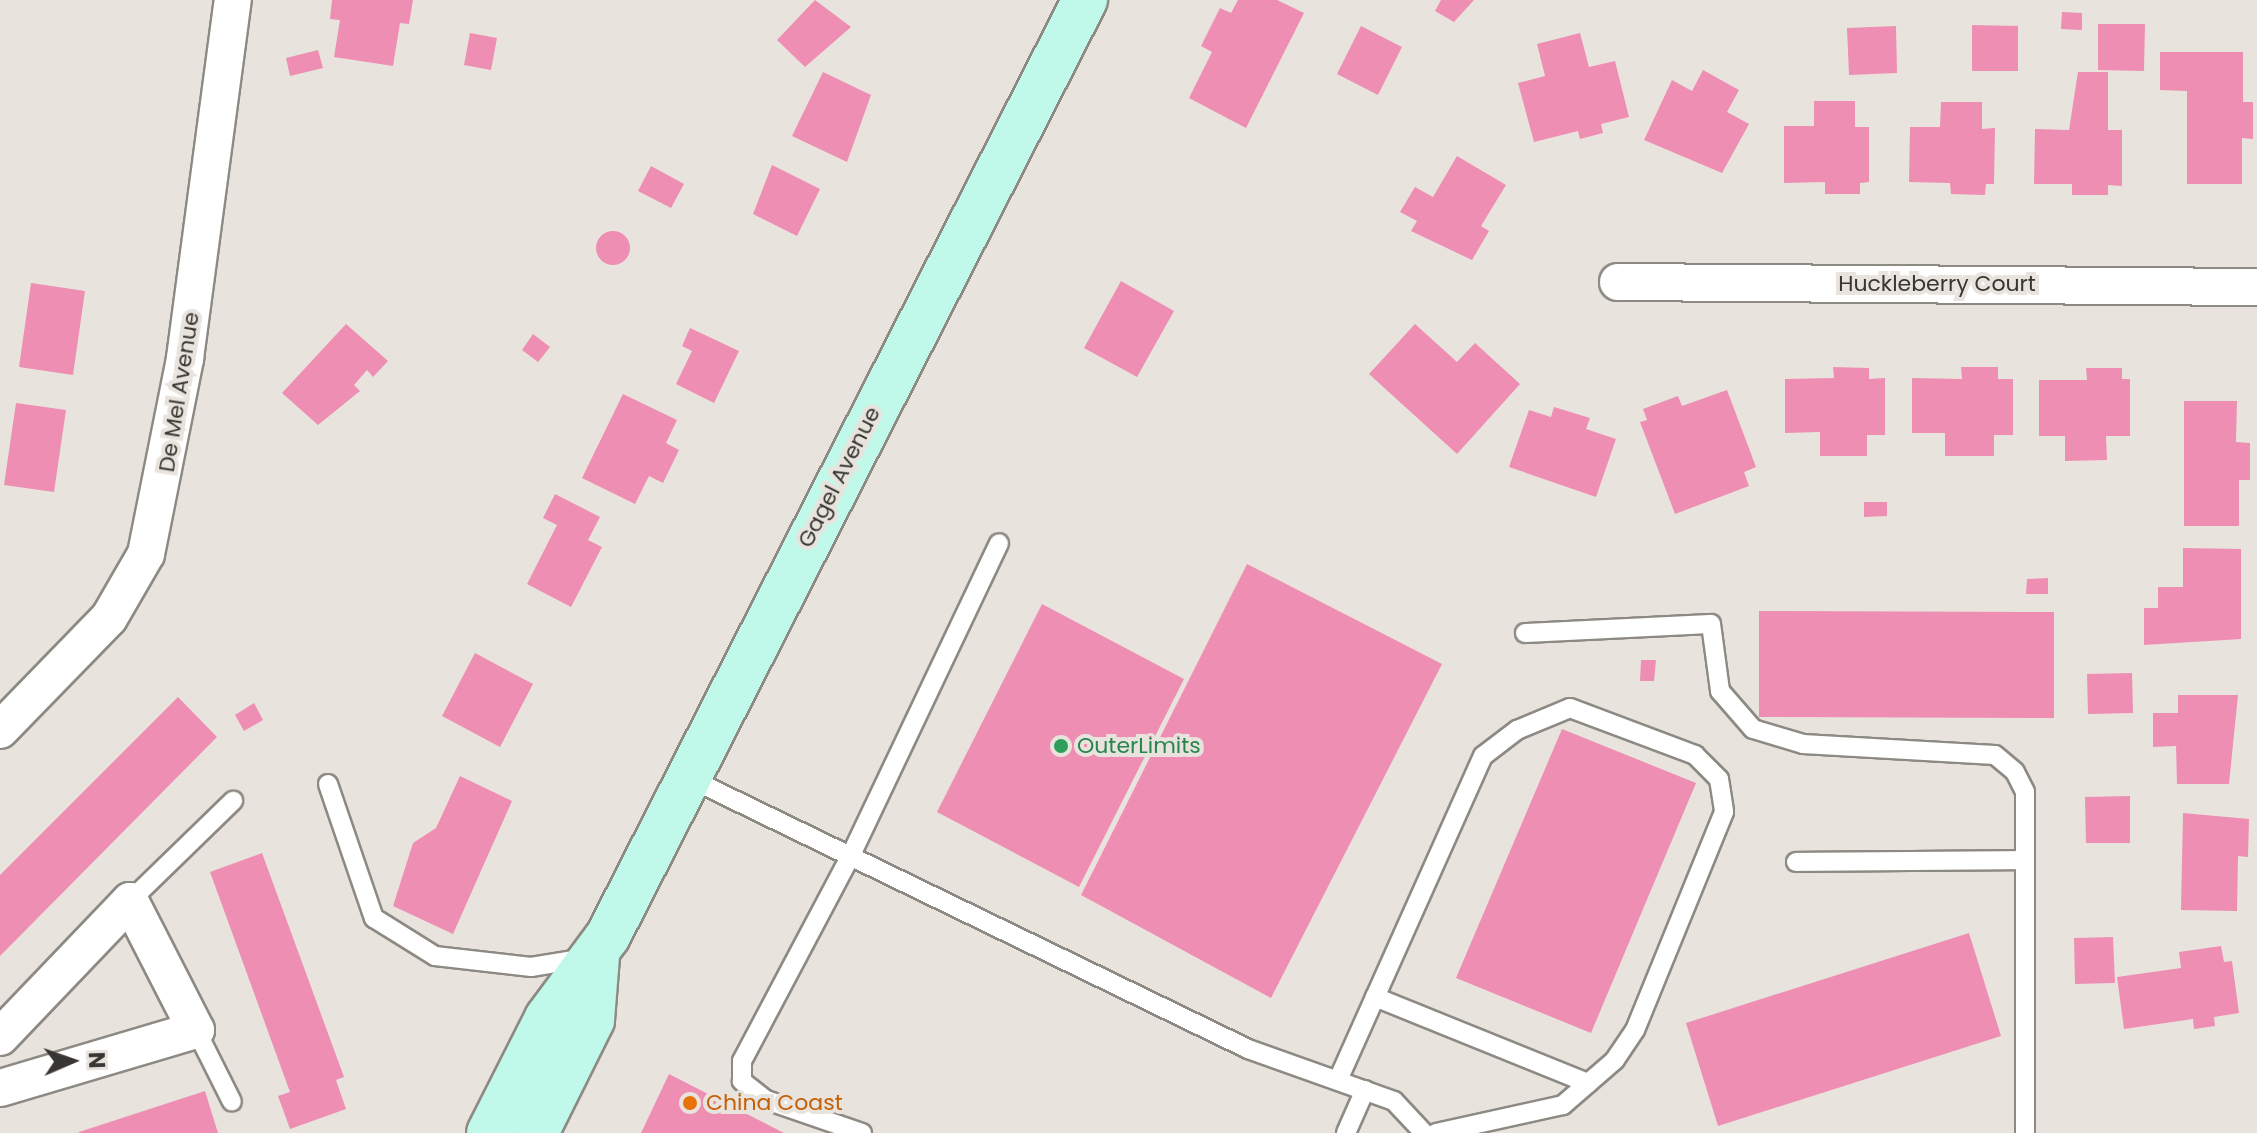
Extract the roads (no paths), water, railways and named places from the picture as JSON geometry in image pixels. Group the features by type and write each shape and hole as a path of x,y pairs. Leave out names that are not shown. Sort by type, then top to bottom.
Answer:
{"street":[{"name":"De Mel Avenue","path":"0,730 109,618 146,554 183,373 233,0"},
{"name":"Gagel Avenue","path":"489,1133 547,1018 597,956 1085,0"},
{"name":"Huckleberry Court","path":"1618,282 2257,287"},
{"path":"0,1037 130,901 196,1030 0,1088"},
{"name":"Gagel Avenue","path":"536,1133 592,1020 597,956"}],"lane":[{"path":"862,1133 766,1100 742,1081 742,1061 851,855 999,543"},
{"path":"1525,633 1711,624 1720,691 1753,729 1803,744 1995,755 2025,792 2025,1133"},
{"path":"1338,1080 1483,756 1517,730 1570,708 1695,755 1719,779 1724,812 1635,1030 1588,1083 1563,1105 1436,1133"},
{"path":"689,778 1248,1049 1394,1101 1424,1133"},
{"path":"328,784 374,918 435,956 531,967 597,956"},
{"path":"130,901 233,801"},
{"path":"1796,862 2025,860"},
{"path":"1375,997 1588,1083"},
{"path":"196,1030 232,1102"},
{"path":"1346,1133 1365,1090"}],"place":[{"name":"OuterLimits","path":"1061,746"},
{"name":"China Coast","path":"690,1103"}]}
